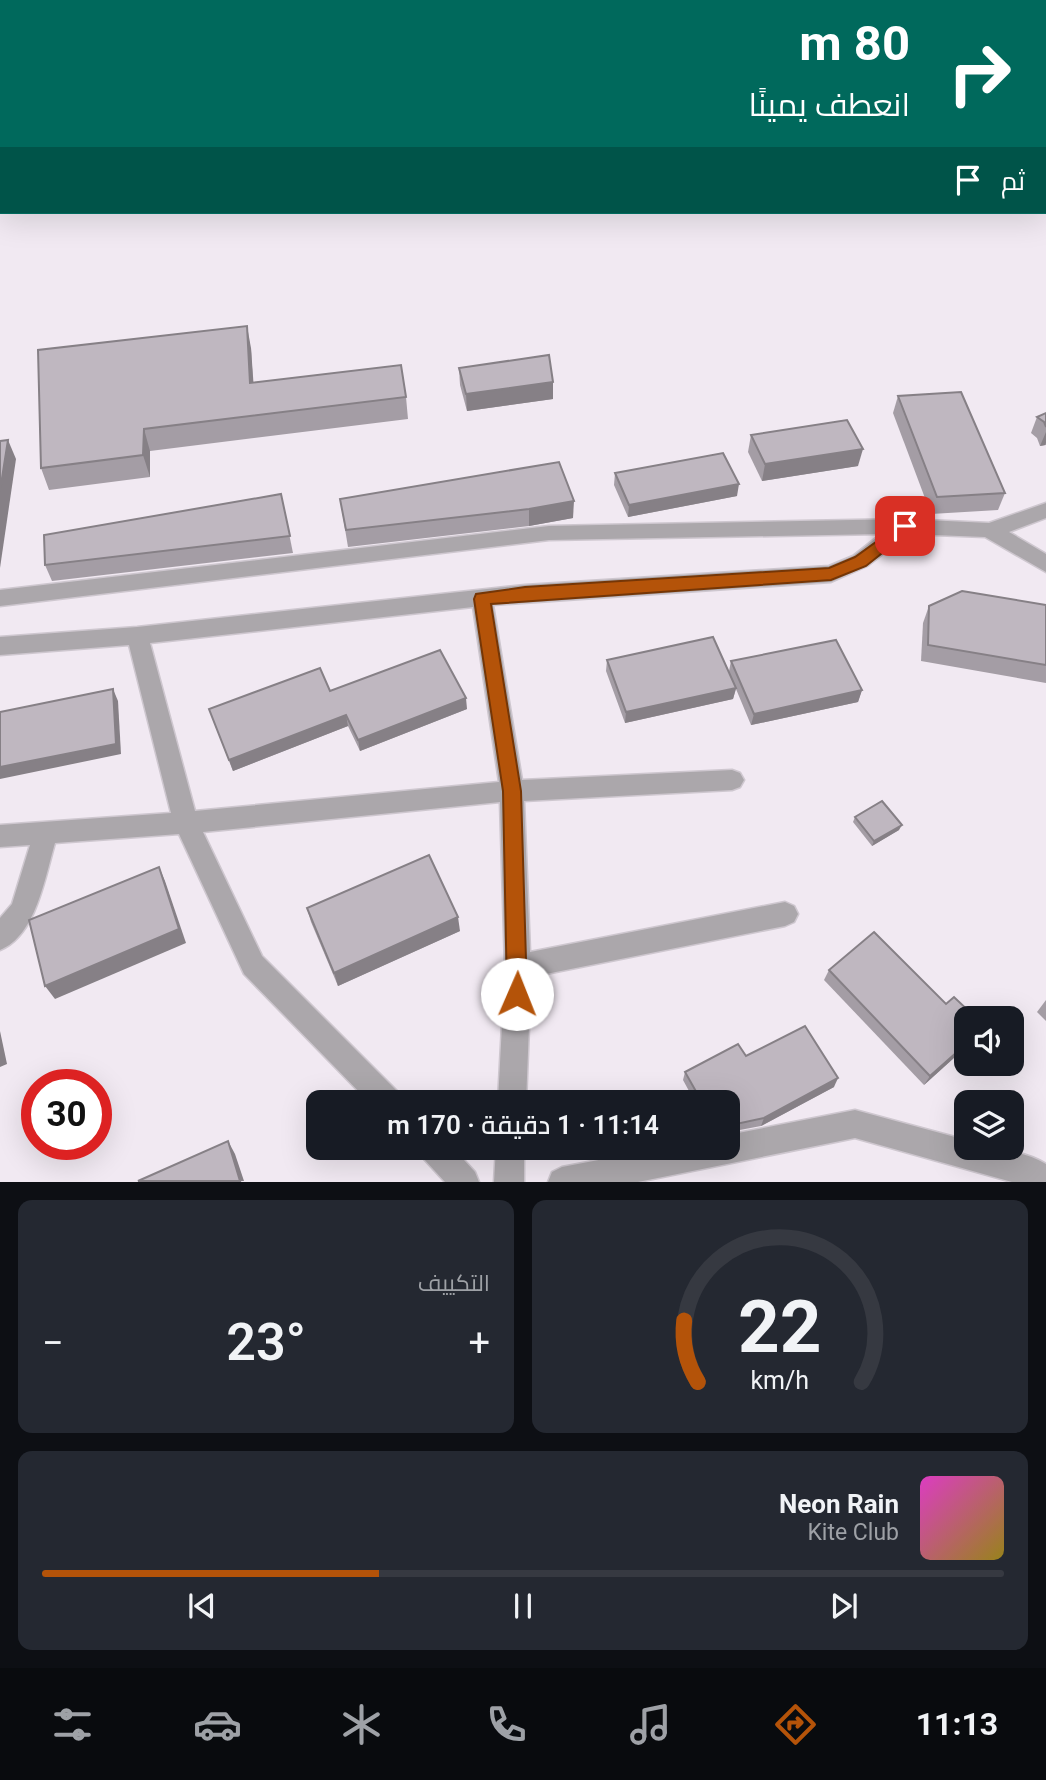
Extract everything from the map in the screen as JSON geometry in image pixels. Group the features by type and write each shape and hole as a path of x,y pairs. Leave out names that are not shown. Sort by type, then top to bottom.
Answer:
{"street":[{"path":"0,598 549,533 905,526 989,530 1016,523 1046,510"},
{"path":"0,646 137,636 525,593 831,574 860,561 905,526"},
{"path":"989,530 1046,564"},
{"path":"482,599 512,791 518,967 513,1090"},
{"path":"137,636 186,823 253,965 376,1090"},
{"path":"0,836 186,823 512,791 732,780"},
{"path":"0,937 23,910 46,831"},
{"path":"518,967 785,914"},
{"path":"562,1181 855,1124 1034,1173 1043,1181"},
{"path":"445,1160 466,1181"},
{"path":"509,1181 510,1160"}],"building":[{"path":"247,326 250,383 401,365 406,397 144,429 143,455 41,468 38,350"},
{"path":"549,355 553,382 466,394 459,368"},
{"path":"961,392 1005,493 937,497 898,396"},
{"path":"1046,413 1046,427 1037,417"},
{"path":"847,420 863,449 765,464 751,435"},
{"path":"8,440 0,491 0,441"},
{"path":"723,453 739,484 629,505 615,473"},
{"path":"559,462 574,501 529,509 346,530 340,499"},
{"path":"281,494 290,536 45,565 44,535"},
{"path":"962,591 1046,605 1046,665 928,645 929,606"},
{"path":"713,637 736,688 626,712 607,660"},
{"path":"836,640 862,690 754,714 731,661"},
{"path":"440,650 466,698 358,740 346,715 229,760 209,709 320,668 330,691"},
{"path":"113,689 116,744 0,767 0,712"},
{"path":"882,801 902,825 874,841 855,817"},
{"path":"429,855 458,917 334,973 307,908"},
{"path":"159,867 179,929 45,986 29,920"},
{"path":"874,932 946,1004 954,997 963,1006 954,1006 954,1055 930,1076 829,970"},
{"path":"805,1026 838,1078 764,1118 740,1123 740,1090 695,1090 685,1072 738,1044 746,1056"},
{"path":"228,1141 240,1181 138,1181"}],"route":[{"path":"517,994 512,791 482,599 525,593 831,574 860,561 905,526"}]}
